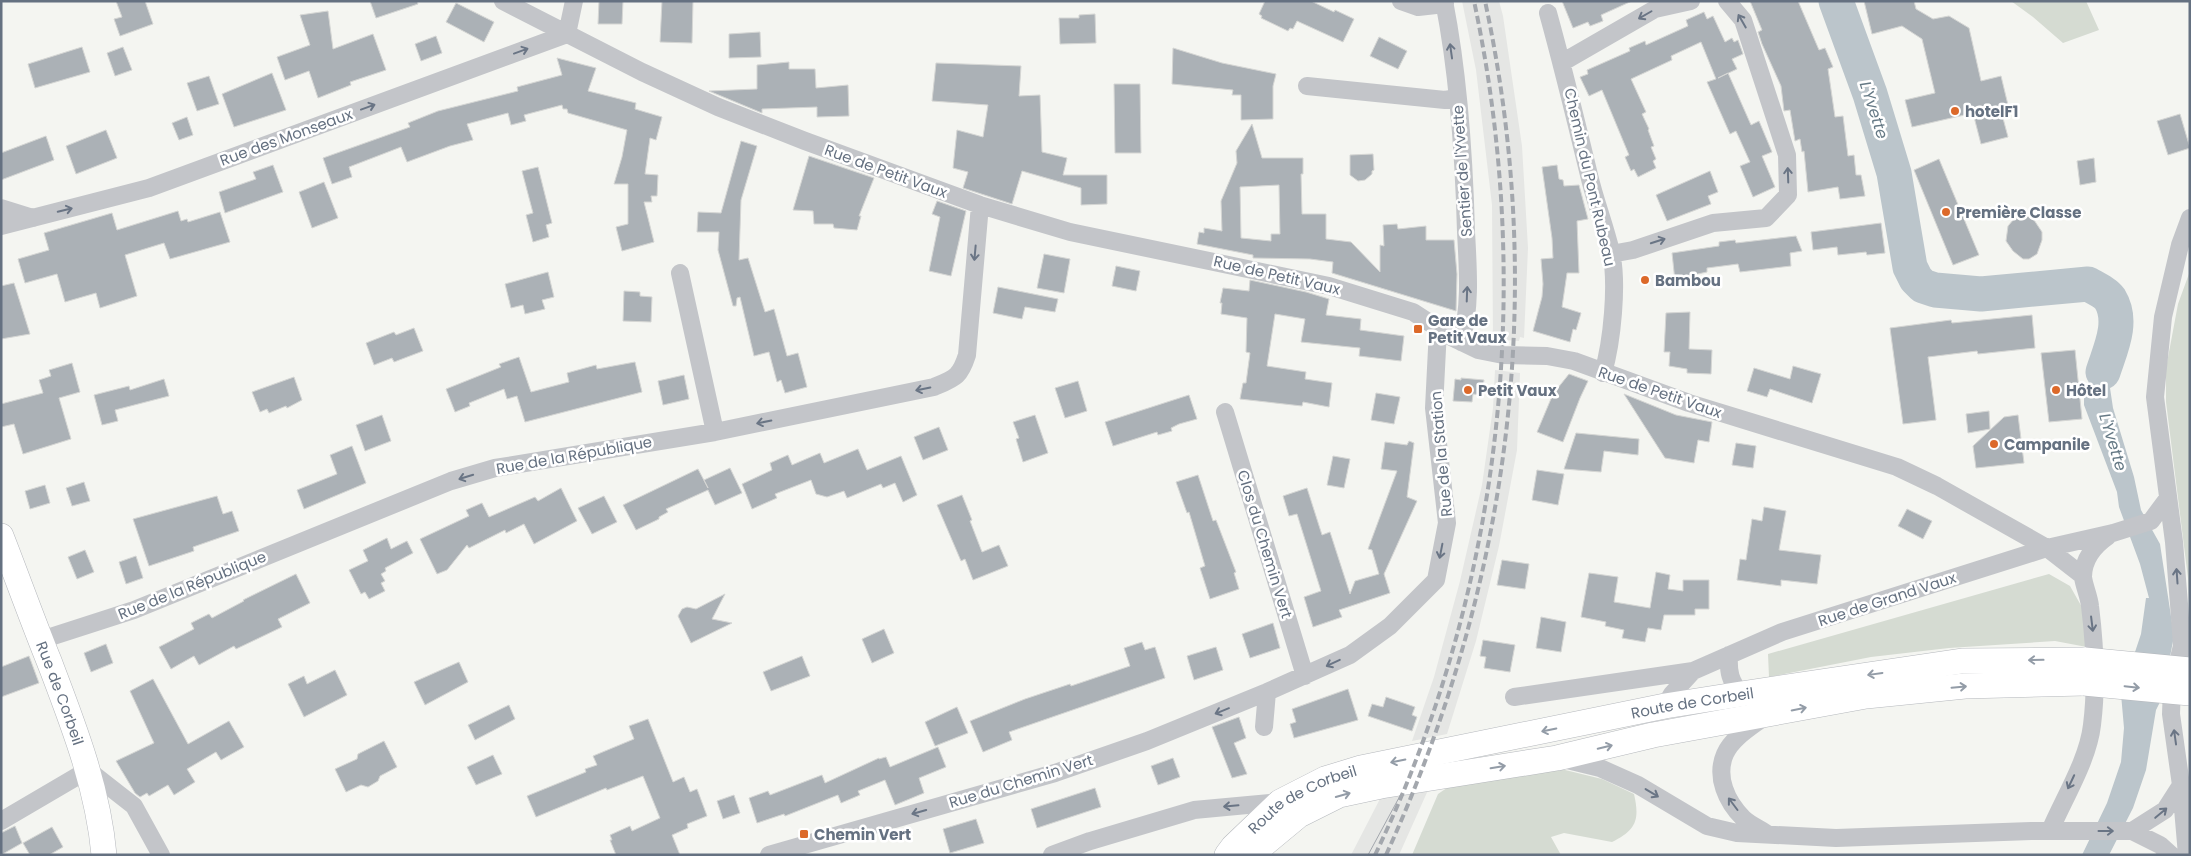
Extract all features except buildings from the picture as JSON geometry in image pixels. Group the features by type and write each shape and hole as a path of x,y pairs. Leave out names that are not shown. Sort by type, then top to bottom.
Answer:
{"main road":[{"name":"Rue de Corbeil","path":"1,536 6,563 41,640 88,770 95,795 104,855"},
{"name":"Route de Corbeil","path":"1256,855 1264,844 1300,815 1339,795 1448,763 1665,706 1962,661 2084,671 2190,670"},
{"name":"Route de Corbeil","path":"1227,855 1280,802 1324,779 1361,768 1557,758 1653,735 1866,696 2084,671 2190,693"}],"street":[{"name":"Rue de Petit Vaux","path":"503,1 642,72 718,107 980,205 1070,232 1329,286 1413,312 1462,342 1487,352 1547,356 1574,361 1690,403 1897,467 1938,486 2048,548 2083,576"},
{"path":"567,34 574,1"},
{"path":"1401,1 1418,7 1445,3"},
{"path":"1563,62 1655,9 1692,1"},
{"path":"1611,254 1633,250 1713,223 1766,218 1788,195 1787,155 1744,20 1727,1"},
{"name":"Sentier de l'Yvette","path":"1445,3 1458,98 1466,204 1468,273 1466,323 1462,342"},
{"name":"Chemin du Pont Rubeau","path":"1548,13 1563,62 1590,182 1611,254 1613,282 1612,315 1608,358 1603,373"},
{"name":"Rue des Monseaux","path":"1,226 149,188 567,34"},
{"path":"1307,86 1445,100 1458,98"},
{"name":"Rue de la République","path":"41,640 134,610 451,481 495,468 715,432 934,387 950,380 962,371 967,355 980,205"},
{"path":"1,208 34,218"},
{"path":"2187,855 2186,789 2171,714 2172,687 2182,646 2174,542 2155,397 2163,317 2180,245 2190,218"},
{"path":"680,274 715,432"},
{"name":"Rue de la Station","path":"1267,692 1350,655 1390,626 1436,580 1447,523 1434,408 1438,329"},
{"name":"Clos du Chemin Vert","path":"1225,412 1304,676"},
{"path":"2168,498 2152,522 2174,542"},
{"name":"Rue de Grand Vaux","path":"1514,697 1693,671 1782,632 2048,548 2152,522"},
{"path":"2050,831 2088,746 2092,724 2095,650 2089,598 2083,576 2087,559 2094,547 2117,532"},
{"path":"1729,655 1728,670 1732,683 1741,694"},
{"name":"Rue de Grand Vaux","path":"1665,706 1672,694 1693,671"},
{"path":"1264,727 1267,692"},
{"name":"Rue du Chemin Vert","path":"769,855 1055,773 1147,742 1267,692"},
{"path":"1767,715 1742,732 1725,754 1721,779 1728,799 1744,818 1770,835"},
{"path":"1557,758 1600,768 1631,781 1707,826 1738,833 1836,838 2050,831 2132,831 2160,845 2171,855"},
{"path":"1,821 88,770 134,806 161,855"},
{"path":"2132,831 2165,810 2186,789"},
{"path":"1052,855 1090,841 1194,810 1280,802"}],"shaded area":[{"path":"1462,1 1499,1 1503,16 1522,146 1528,248 1524,338 1520,337 1519,341 1493,339 1492,205 1476,70"},
{"path":"2011,1 2086,1 2099,30 2063,43"},
{"path":"2190,271 2190,621 2188,578 2166,402 2166,368 2178,304"},
{"path":"1495,370 1520,373 1517,450 1499,546 1476,641 1447,734 1412,741 1434,677 1460,581 1482,485 1493,408"},
{"path":"2049,574 2070,586 2083,609 2092,648 2055,641 1949,648 1871,657 1769,677 1768,654"},
{"path":"1557,768 1602,779 1634,794 1636,817 1631,828 1620,838 1612,842 1564,833 1551,837 1561,855 1412,855 1438,794 1454,783"},
{"path":"1429,788 1399,855 1351,855 1383,793"}],"water":[{"path":"2116,326 2130,326 2110,388 2113,408 2134,477 2141,510 2160,544 2174,636 2162,698 2156,710 2146,770 2133,808 2109,855 2082,855 2107,803 2121,762 2124,728 2121,694 2141,634 2146,598 2149,598 2140,564 2119,507 2117,492 2084,405 2084,396 2103,339"}],"waterway":[{"name":"L'Yvette","path":"1836,1 1870,94 1894,173 1910,267 1916,279 1923,286 1935,290 1981,294 2088,284 2110,299 2116,317 2112,345 2103,372"}],"tram line":[{"path":"1368,855 1401,794"}],"railway":[{"path":"1375,855 1418,754 1453,650 1478,544 1495,436 1503,327 1502,218 1492,109 1474,1"},
{"path":"1386,855 1428,752 1463,648 1488,543 1506,436 1514,328 1514,220 1504,111 1485,1"}],"place":[{"name":"hotelF1","path":"1955,111"},
{"name":"Première Classe","path":"1946,212"},
{"name":"Bambou","path":"1645,280"},
{"name":"Gare de Petit Vaux","path":"1418,329"},
{"name":"Petit Vaux","path":"1468,390"},
{"name":"Hôtel","path":"2056,390"},
{"name":"Campanile","path":"1994,444"},
{"name":"Chemin Vert","path":"804,834"}]}
